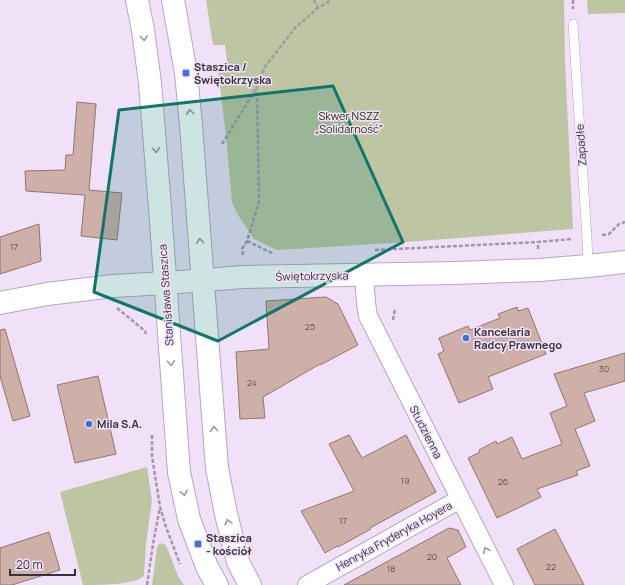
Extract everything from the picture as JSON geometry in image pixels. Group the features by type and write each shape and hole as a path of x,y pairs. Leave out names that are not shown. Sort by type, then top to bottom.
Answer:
{"main road":[{"name":"Stanisława Staszica","path":"138,0 150,83 179,472 189,519 207,567 217,585"},
{"path":"173,0 186,73 217,468 226,514 238,562 250,585"},
{"name":"Świętokrzyska","path":"0,303 47,294 113,286 203,280 539,270 625,262"}],"street":[{"name":"Studzienna","path":"364,275 368,316 504,585"},
{"name":"Henryka Fryderyka Hoyera","path":"307,585 460,499"}],"lane":[{"name":"Zapadłe","path":"573,24 588,266"}],"path":[{"path":"314,0 318,8"},
{"path":"222,144 257,87 264,68 296,26 318,8 331,0"},
{"path":"257,87 259,202 247,241 278,255"},
{"path":"587,238 610,234 619,224 625,222"},
{"path":"372,251 538,242"},
{"path":"147,585 160,507"}],"highlighted area":[{"path":"333,86 403,242 218,341 94,292 119,110"}],"green space":[{"name":"Skwer NSZZ „Solidarność”","path":"206,0 564,0 565,62 573,229 407,242 277,250 254,239 238,215 232,202 218,70 228,69 225,45 213,45"},
{"path":"587,0 625,0 625,13 588,14"},
{"path":"147,467 152,501 146,543 144,576 124,583 83,585 60,492"},
{"path":"160,543 166,545 178,576 184,585 152,585 157,547"}],"building":[{"path":"77,102 96,104 89,190 122,193 117,240 81,236 85,195 26,191 25,171 65,170 66,155 73,155"},
{"path":"39,224 41,261 0,274 0,237"},
{"path":"326,297 338,304 358,345 320,364 263,397 265,418 240,419 236,352 269,349 266,301"},
{"path":"517,307 518,311 528,308 546,354 488,377 493,389 459,403 438,354 444,351 439,338 468,326 470,330 500,318 498,314"},
{"path":"5,329 30,416 13,421 0,376 0,330"},
{"path":"625,353 625,381 584,393 595,421 575,429 590,466 576,471 578,475 537,489 541,497 497,518 468,458 496,441 497,444 512,437 522,459 562,444 550,413 567,406 554,374"},
{"path":"98,376 116,454 75,463 57,385"},
{"path":"349,435 362,458 406,435 436,492 325,553 301,511 354,491 329,444"},
{"path":"449,528 458,530 466,547 447,558 461,585 344,585"},
{"path":"555,529 584,585 535,585 517,549"},
{"path":"49,532 60,570 12,585 0,585 0,548"}],"place":[{"name":"Staszica / Świętokrzyska","path":"186,73"},
{"name":"Kancelaria Radcy Prawnego","path":"466,338"},
{"name":"Mila S.A.","path":"89,424"},
{"name":"Staszica - kościół","path":"198,544"}]}
